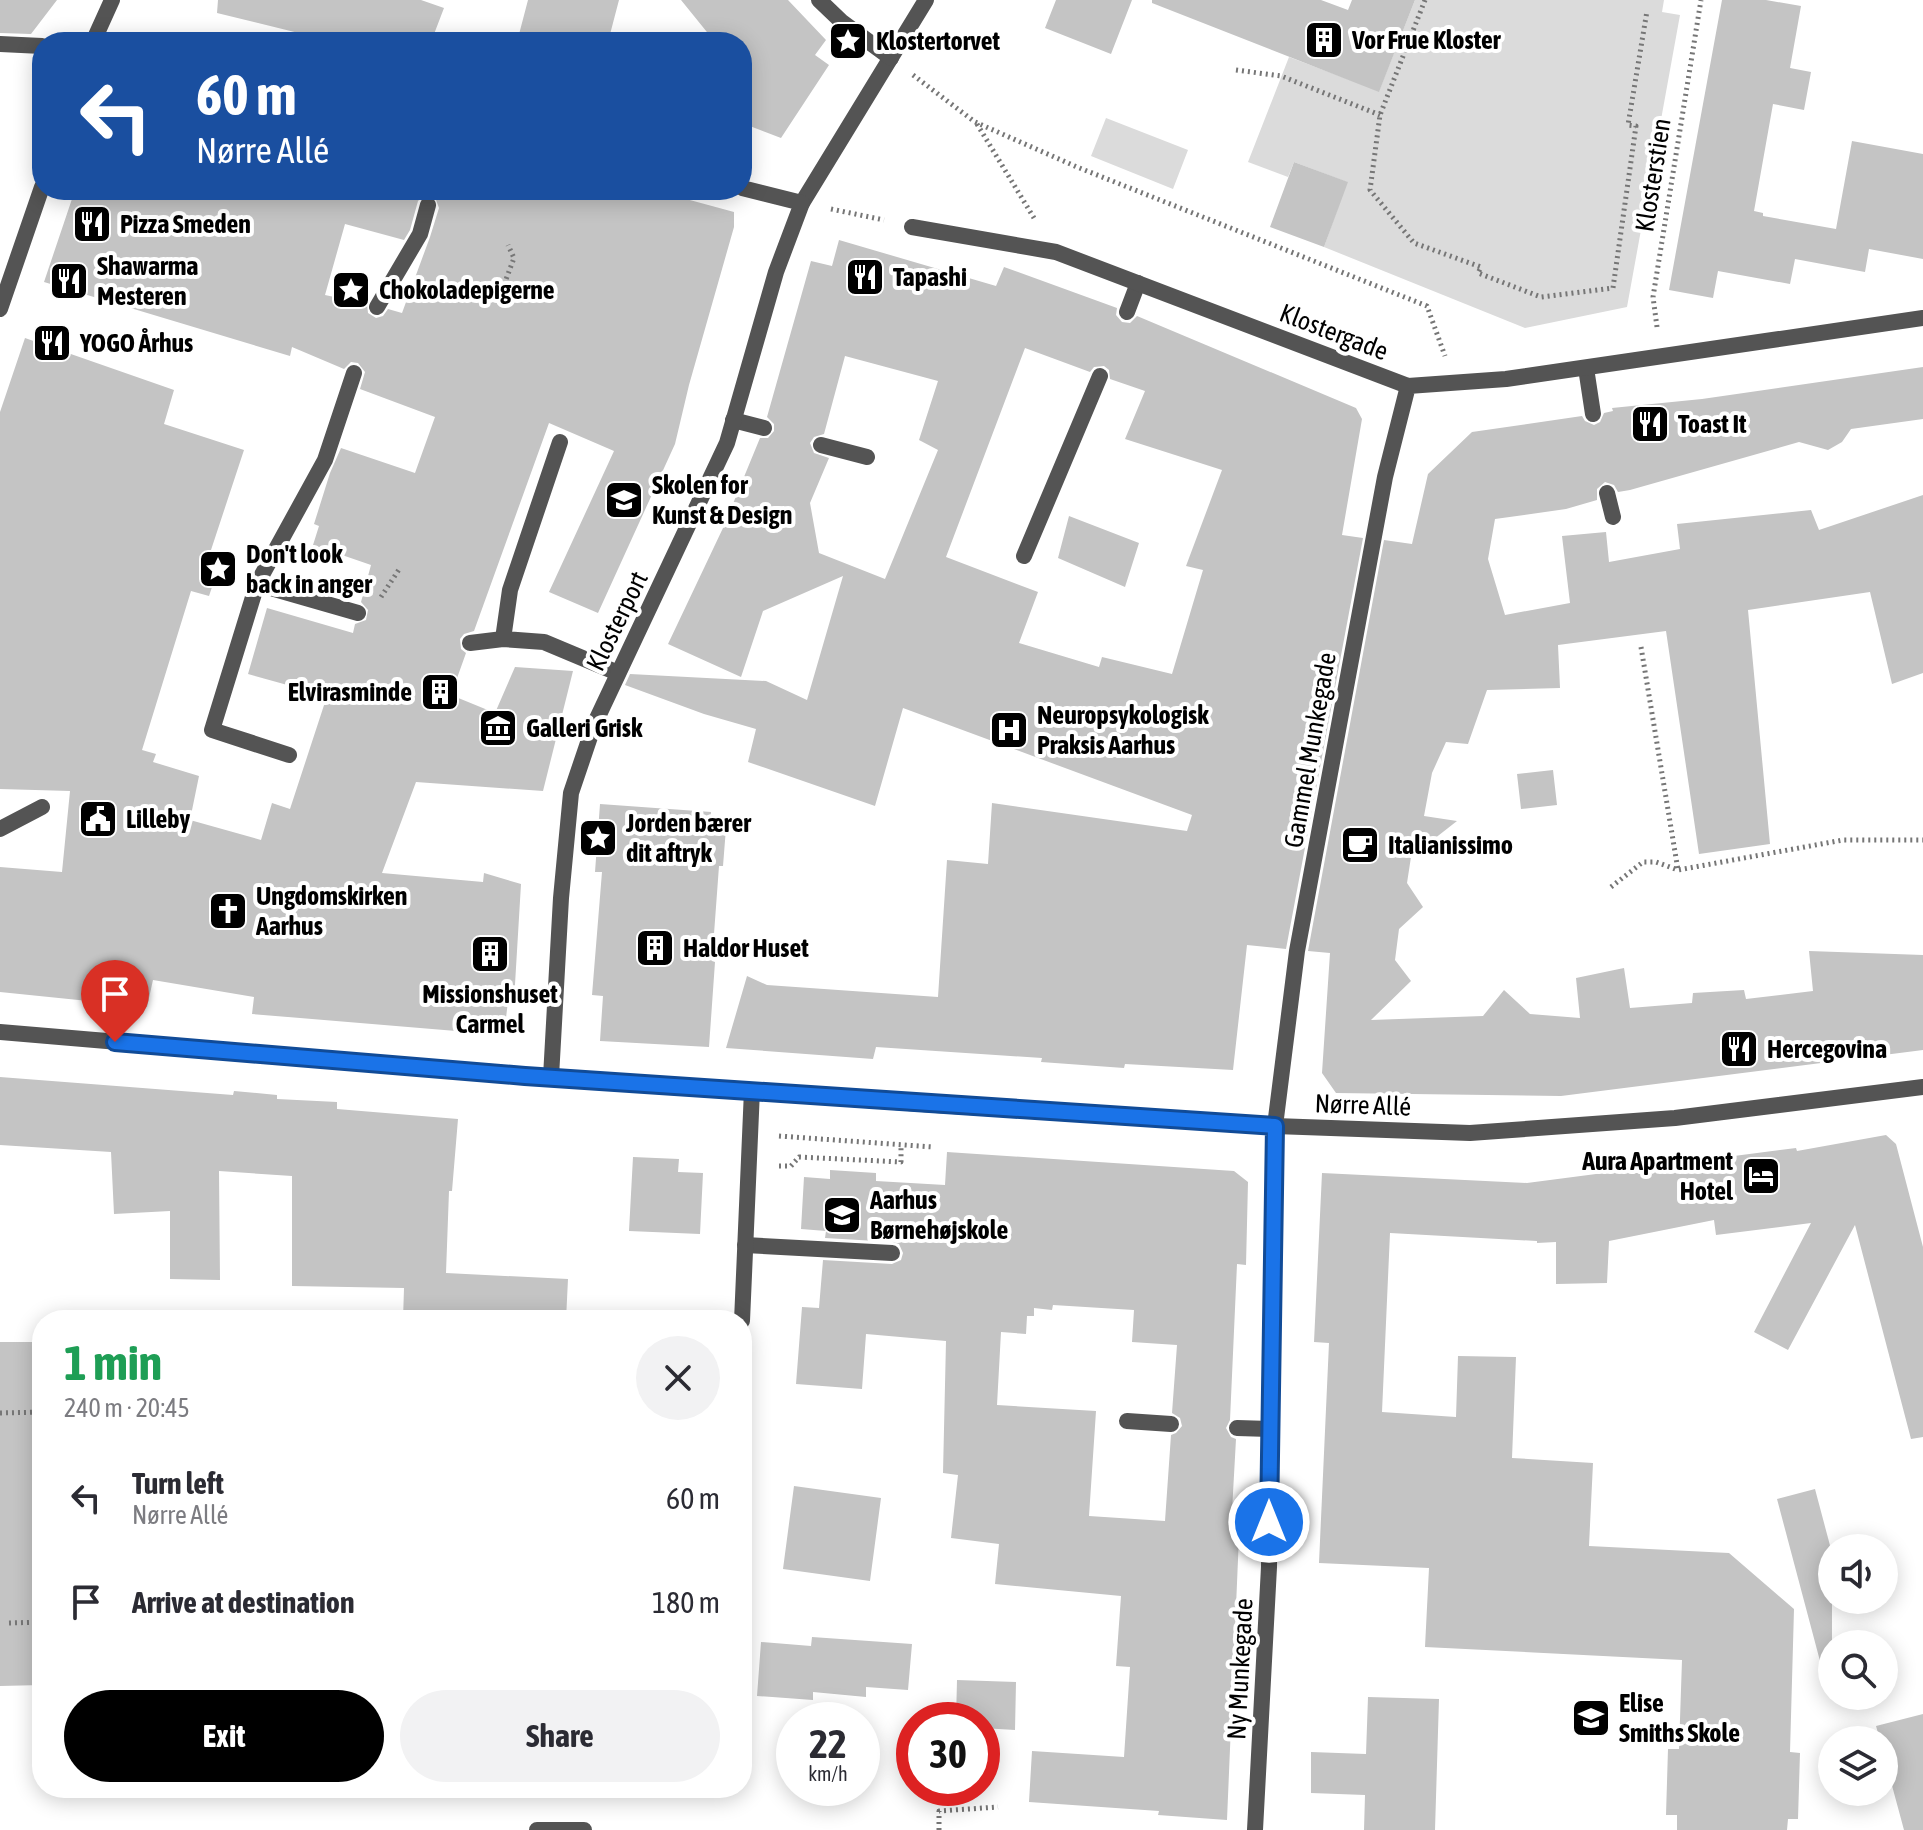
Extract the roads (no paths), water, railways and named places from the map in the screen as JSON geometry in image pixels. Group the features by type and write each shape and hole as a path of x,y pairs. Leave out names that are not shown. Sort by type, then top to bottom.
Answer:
{"street":[{"path":"98,32 112,0"},
{"path":"819,0 842,22 891,58"},
{"name":"Klosterport","path":"551,1077 561,898 571,793 594,725 727,443 776,272 802,203 926,0"},
{"path":"0,44 32,46"},
{"path":"752,190 802,203"},
{"path":"0,309 38,200"},
{"path":"377,307 420,234 428,205"},
{"name":"Klostergade","path":"912,227 1056,252 1408,386 1586,368 1923,318"},
{"path":"1127,312 1138,283"},
{"path":"1586,368 1593,414"},
{"path":"289,755 212,730 257,584 325,460 354,373"},
{"path":"1024,556 1100,376"},
{"name":"Gammel Munkegade","path":"1275,1126 1297,951 1385,477 1408,386"},
{"path":"733,420 764,428"},
{"path":"503,639 510,590 560,442"},
{"path":"821,445 867,457"},
{"path":"1607,493 1613,517"},
{"path":"257,584 358,613"},
{"path":"470,643 503,639 544,642 618,673"},
{"path":"0,829 42,807"},
{"name":"Nørre Allé","path":"0,1032 936,1105 1275,1126 1470,1133 1675,1118 1923,1087"},
{"path":"742,1310 752,1090"},
{"name":"Ny Munkegade","path":"1255,1830 1269,1567 1275,1126"},
{"path":"745,1245 892,1253"},
{"path":"1127,1421 1171,1424"},
{"path":"1237,1428 1270,1429"},
{"path":"537,1830 584,1830"}],"place":[{"name":"Vor Frue Kloster","path":"1324,40"},
{"name":"Klostertorvet","path":"848,41"},
{"name":"Pizza Smeden","path":"92,224"},
{"name":"Tapashi","path":"865,277"},
{"name":"Shawarma Mesteren","path":"69,281"},
{"name":"Chokoladepigerne","path":"351,290"},
{"name":"YOGO Århus","path":"52,343"},
{"name":"Toast It","path":"1650,424"},
{"name":"Skolen for Kunst & Design","path":"624,500"},
{"name":"Don't look back in anger","path":"218,569"},
{"name":"Elvirasminde","path":"440,692"},
{"name":"Galleri Grisk","path":"498,728"},
{"name":"Neuropsykologisk Praksis Aarhus","path":"1009,730"},
{"name":"Lilleby","path":"98,819"},
{"name":"Jorden bærer dit aftryk","path":"598,838"},
{"name":"Italianissimo","path":"1360,845"},
{"name":"Ungdomskirken Aarhus","path":"228,911"},
{"name":"Haldor Huset","path":"655,948"},
{"name":"Missionshuset Carmel","path":"490,954"},
{"name":"Hercegovina","path":"1739,1049"},
{"name":"Aura Apartment Hotel","path":"1761,1176"},
{"name":"Aarhus Børnehøjskole","path":"842,1215"},
{"name":"Elise Smiths Skole","path":"1591,1718"}]}
